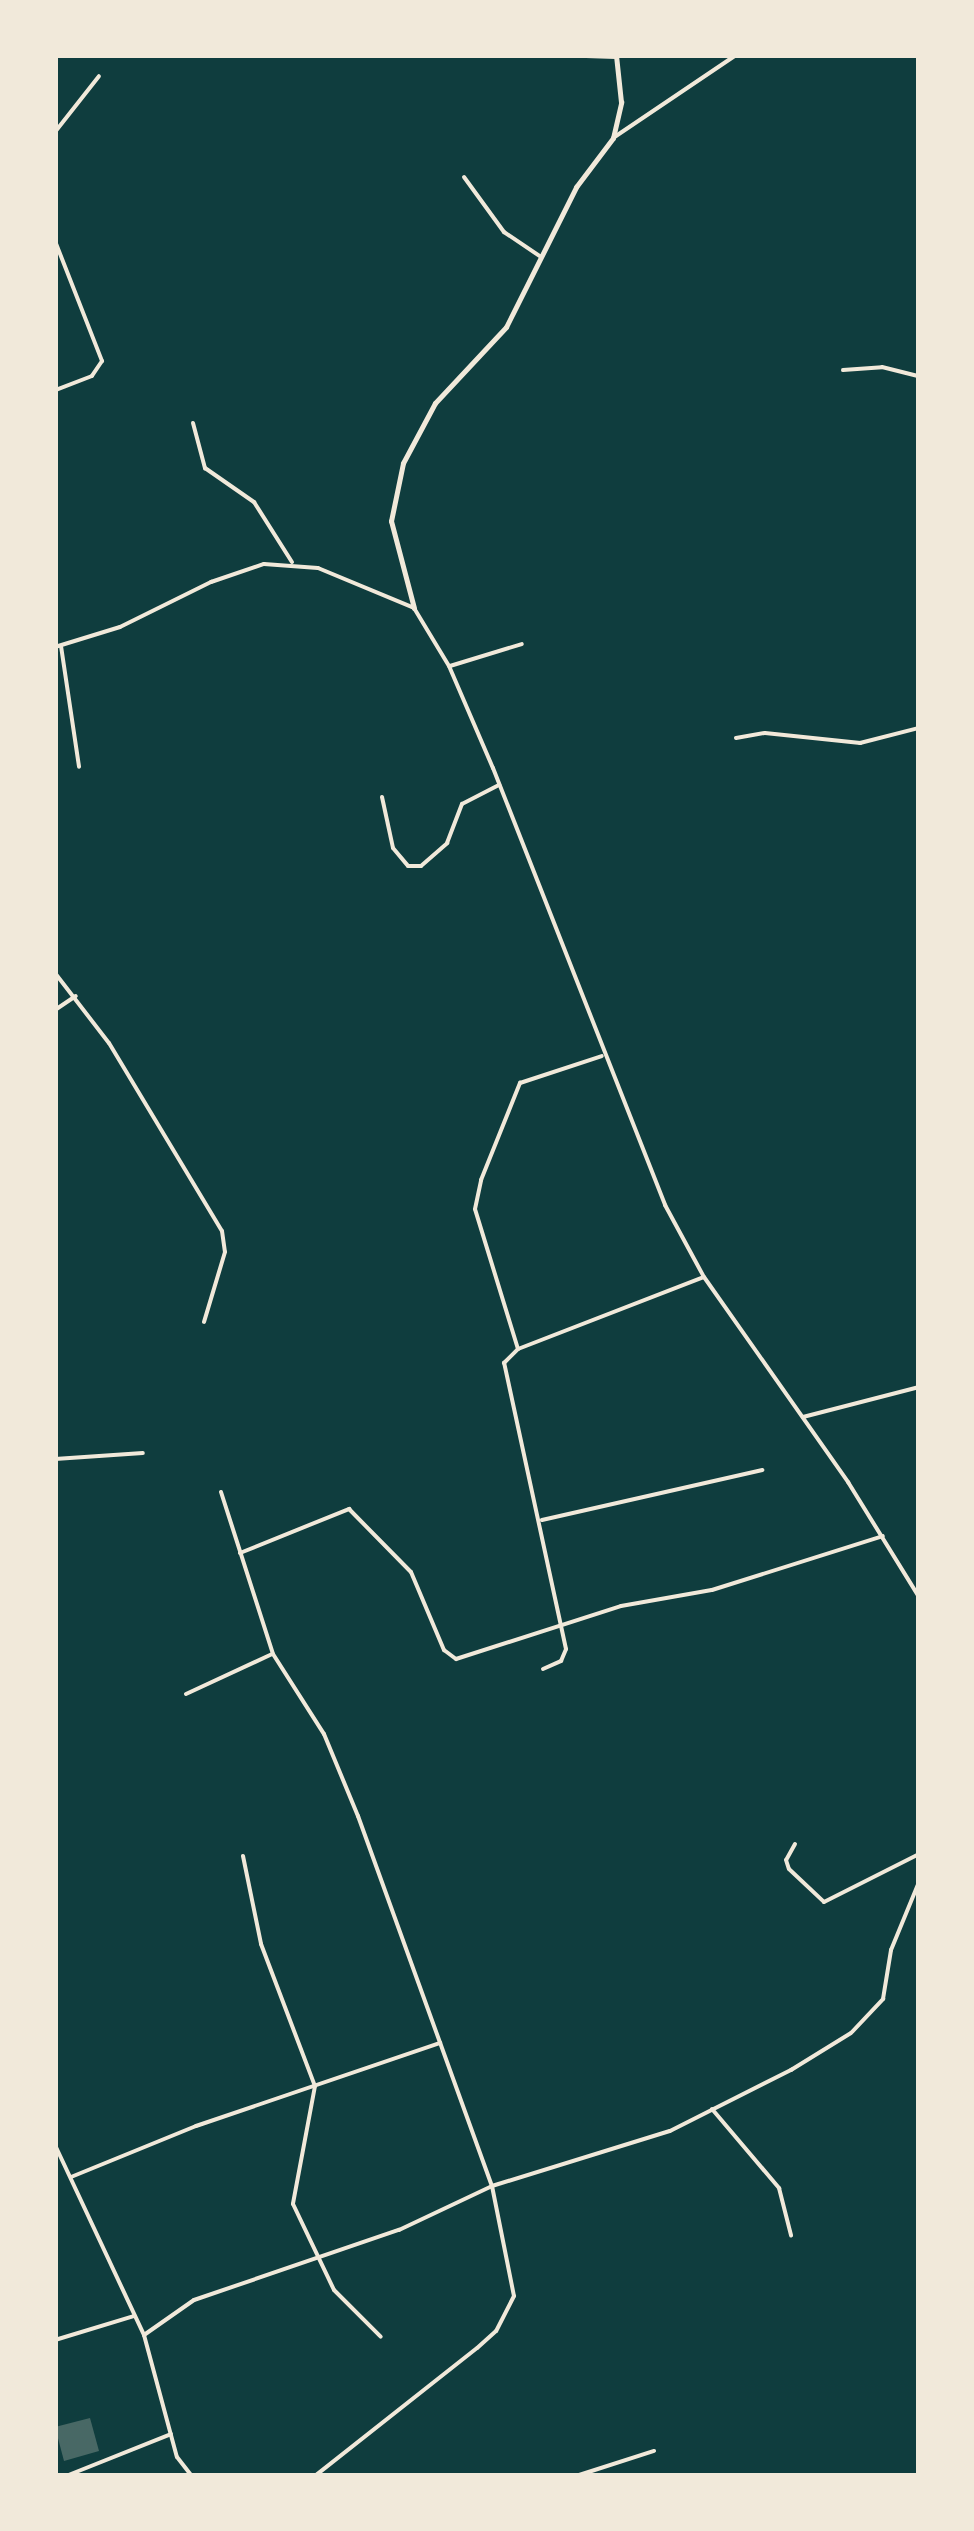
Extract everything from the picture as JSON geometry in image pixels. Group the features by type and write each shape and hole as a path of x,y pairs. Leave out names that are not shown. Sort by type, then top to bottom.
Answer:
{"street":[{"path":"556,55 616,56 621,102 613,138"},
{"path":"736,55 613,138 576,187 506,327 435,403 403,463 391,521 414,608 449,666 548,899 602,1056 644,1160 704,1277 803,1417 919,1596"},
{"path":"55,132 99,76"},
{"path":"464,176 504,232 540,256"},
{"path":"55,240 102,361 92,376 55,390"},
{"path":"843,370 882,368 919,376"},
{"path":"194,423 205,468 254,502 292,562"},
{"path":"79,768 58,646 120,627 241,570 292,562 414,608"},
{"path":"449,666 522,644"},
{"path":"736,738 765,732 860,743 919,728"},
{"path":"382,797 393,848 408,866 421,866 447,844 462,804 499,785"},
{"path":"55,974 77,995 222,1231 225,1252 204,1322"},
{"path":"55,1010 77,995"},
{"path":"518,1349 475,1209 481,1180 520,1083 602,1056"},
{"path":"543,1669 566,1655 542,1520 504,1363 518,1349 704,1277"},
{"path":"803,1417 919,1387"},
{"path":"55,1459 143,1453"},
{"path":"542,1520 762,1470"},
{"path":"220,1492 273,1654 324,1734 440,2043 492,2186 514,2296 496,2331 315,2476"},
{"path":"240,1553 349,1508 411,1572 448,1657 482,1655 559,1625 712,1590 883,1536"},
{"path":"186,1694 273,1654"},
{"path":"795,1844 786,1860 788,1869 824,1902 919,1854"},
{"path":"243,1856 261,1944 315,2086 292,2188 314,2256 334,2290 381,2337"},
{"path":"144,2335 194,2300 398,2230 492,2186 609,2154 757,2090 870,2018 882,1999 891,1950 919,1882"},
{"path":"71,2177 440,2043"},
{"path":"712,2109 779,2188 791,2235"},
{"path":"55,2145 57,2159 71,2177 144,2335 171,2434 192,2476"},
{"path":"55,2340 134,2316"},
{"path":"66,2476 171,2434"},
{"path":"576,2476 654,2451"}],"building":[{"path":"90,2418 99,2451 64,2461 55,2427"}]}
